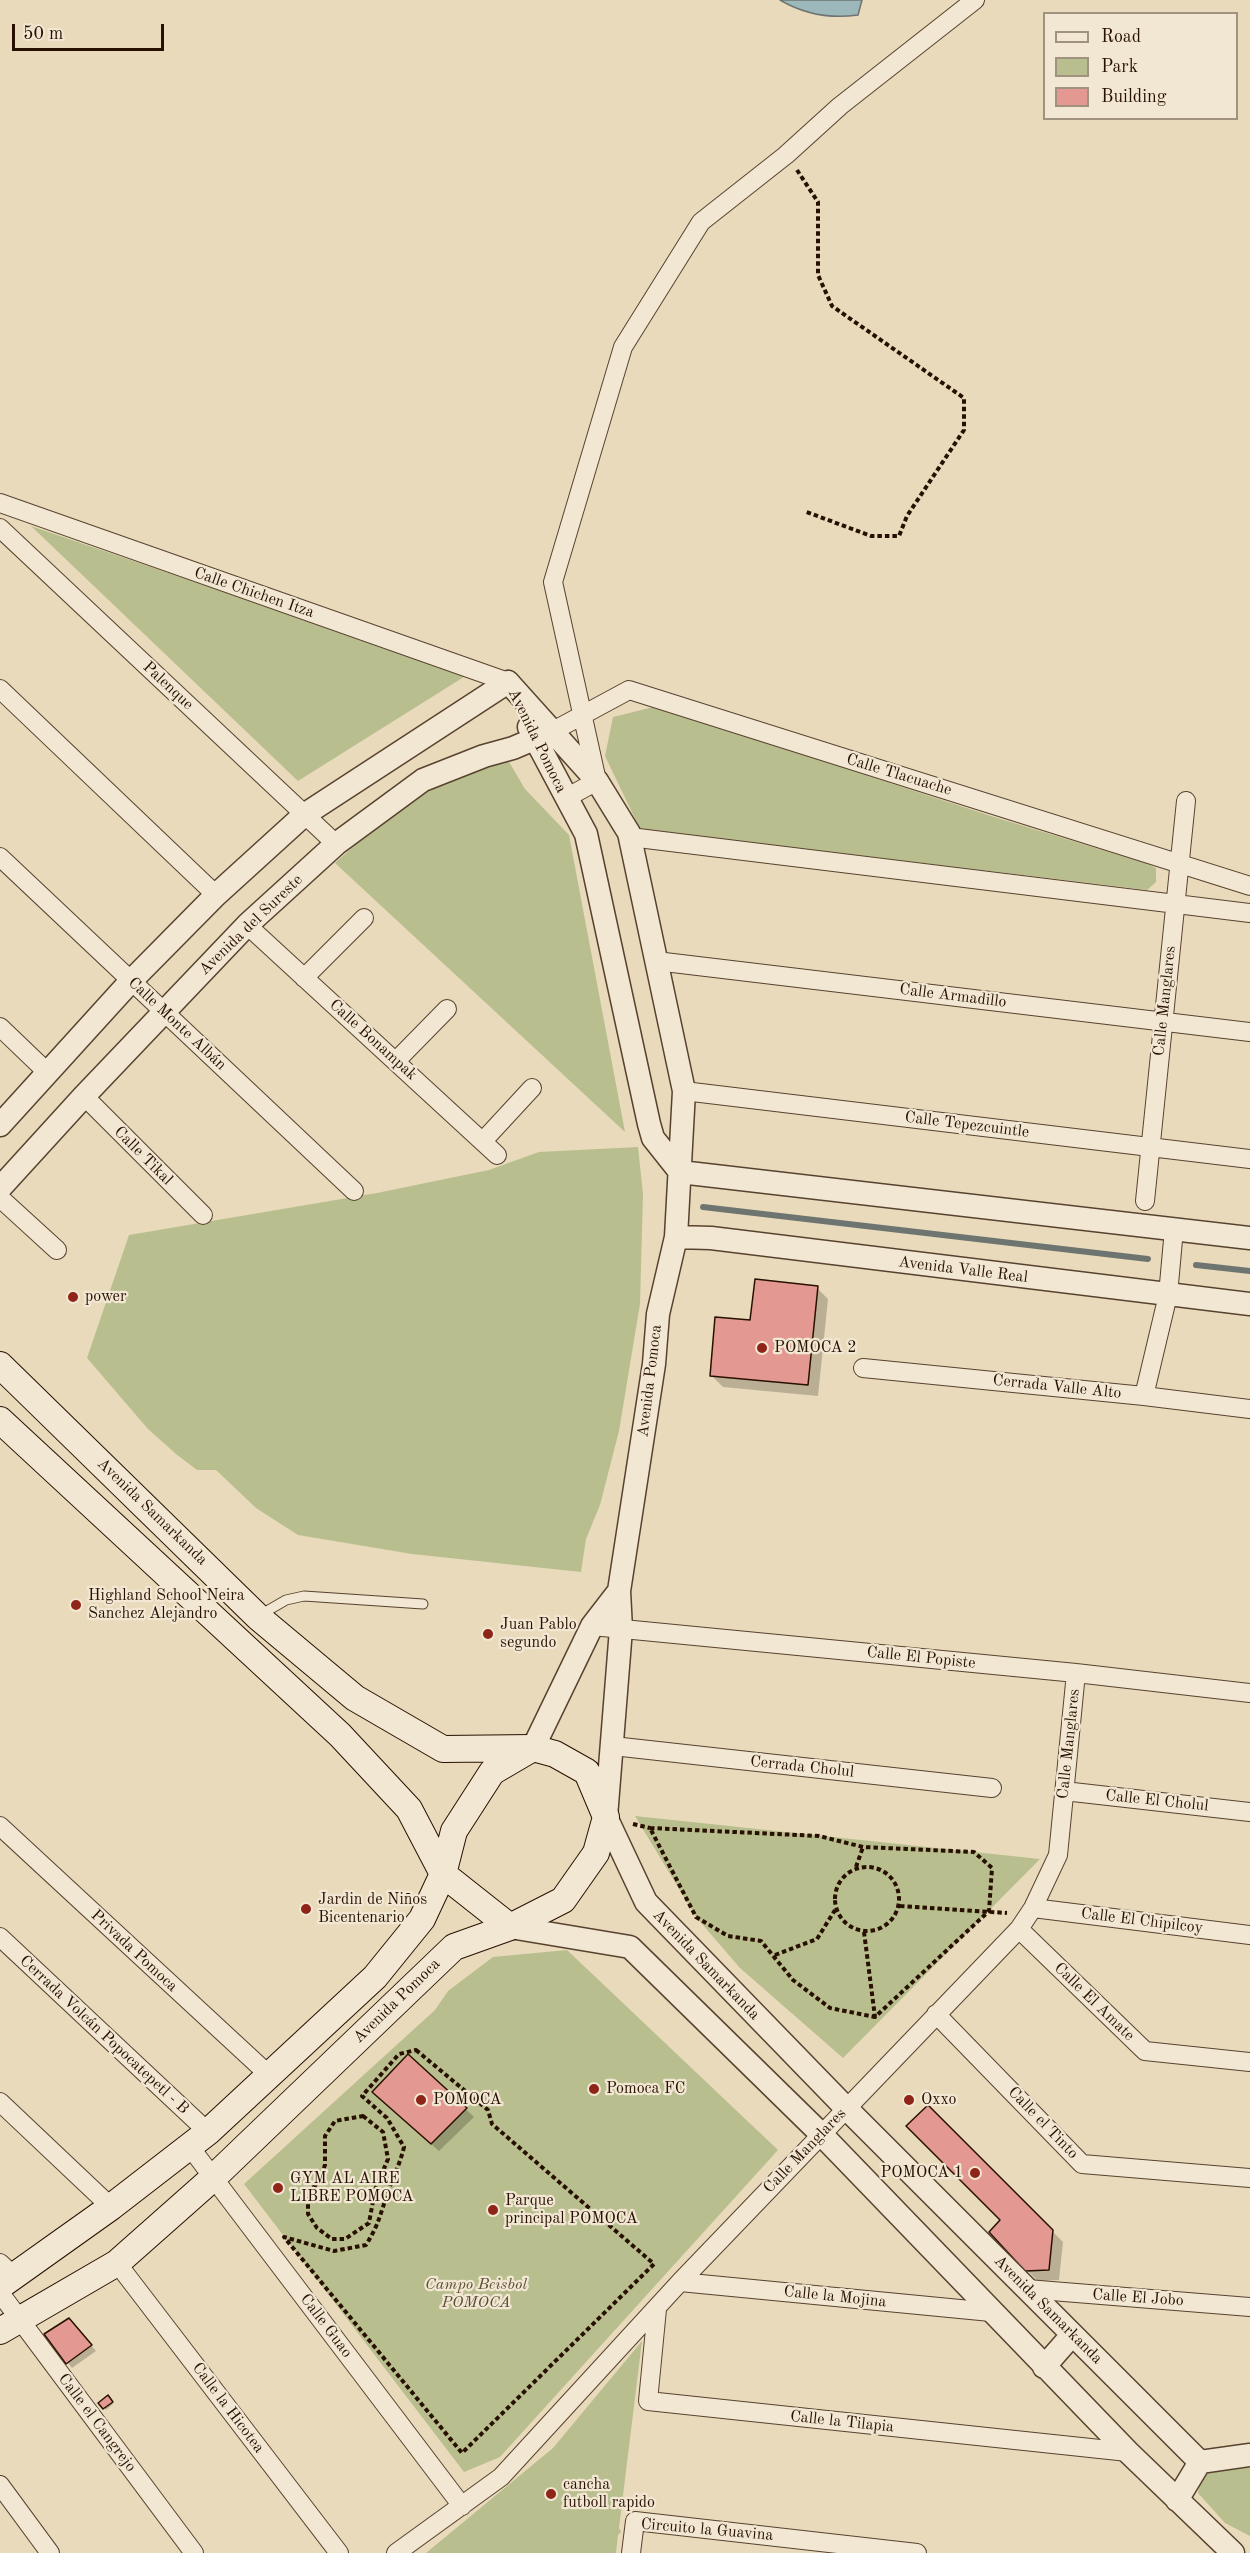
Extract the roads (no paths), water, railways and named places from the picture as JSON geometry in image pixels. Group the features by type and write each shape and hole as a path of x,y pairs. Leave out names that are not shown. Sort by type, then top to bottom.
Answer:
{"main road":[{"name":"Avenida Samarkanda","path":"0,1365 258,1617 355,1698 443,1749 533,1748 555,1754 587,1772 606,1817"},
{"name":"Avenida Samarkanda","path":"0,1420 340,1735 409,1809 443,1874 510,1927"},
{"path":"93,1506 119,1479"},
{"name":"Avenida Pomoca","path":"3,2279 111,2207 199,2140 375,1977 422,1919 443,1874 454,1831 492,1772 533,1748"},
{"name":"Avenida Pomoca","path":"10,2325 117,2263 213,2178 454,1947 510,1927 563,1900 596,1853 606,1817"}],"street":[{"path":"566,798 597,781 553,582 623,347 701,222 786,155 840,106 975,0"},
{"name":"Calle Chichen Itza","path":"0,503 508,682"},
{"name":"Palenque","path":"0,528 336,844"},
{"path":"0,1125 130,982 216,895 304,815 508,682"},
{"name":"Avenida Pomoca","path":"508,682 545,736 597,781 630,837 684,1091 676,1237 658,1314 654,1364 619,1591 621,1629 606,1817"},
{"path":"0,689 216,895"},
{"name":"Calle Tlacuache","path":"545,736 629,690 1250,886"},
{"name":"Avenida Pomoca","path":"545,736 566,798 586,834 653,1138 680,1172"},
{"name":"Avenida del Sureste","path":"0,1188 247,925 336,844 423,780 484,756 545,736"},
{"name":"Calle Manglares","path":"1145,1202 1186,801"},
{"path":"630,837 1250,913"},
{"name":"Calle Monte Albán","path":"0,857 354,1191"},
{"path":"304,978 364,918"},
{"name":"Calle Bonampak","path":"247,925 497,1155"},
{"name":"Calle Armadillo","path":"656,961 1250,1032"},
{"path":"396,1061 447,1010"},
{"path":"0,1027 48,1073"},
{"path":"483,1141 532,1088"},
{"name":"Calle Tepezcuintle","path":"684,1091 1250,1159"},
{"name":"Calle Tikal","path":"84,1096 203,1215"},
{"path":"680,1172 1250,1238"},
{"path":"0,1198 57,1250"},
{"path":"1144,1396 1168,1295 1174,1228"},
{"name":"Avenida Valle Real","path":"676,1237 711,1238 1250,1304"},
{"name":"Cerrada Valle Alto","path":"863,1368 1250,1409"},
{"name":"Avenida Pomoca","path":"533,1748 592,1626 619,1591"},
{"name":"Calle El Popiste","path":"592,1626 1076,1673 1250,1693"},
{"name":"Calle Manglares","path":"396,2553 501,2477 680,2282 1019,1929 1034,1908 1058,1855 1076,1673"},
{"name":"Cerrada Cholul","path":"613,1746 992,1788"},
{"name":"Calle El Cholul","path":"1064,1791 1250,1812"},
{"name":"Avenida Samarkanda","path":"606,1817 646,1902 846,2108 1200,2462"},
{"name":"Privada Pomoca","path":"0,1826 269,2075"},
{"name":"Calle El Chipilcoy","path":"1034,1908 1250,1935"},
{"name":"Avenida Samarkanda","path":"510,1927 630,1947 821,2134 1044,2367 1233,2553"},
{"name":"Calle El Amate","path":"1019,1929 1145,2051 1250,2062"},
{"name":"Cerrada Volcán Popocatepetl - B","path":"0,1937 199,2140"},
{"path":"345,2004 369,2028"},
{"name":"Calle el Tinto","path":"936,2014 1082,2163 1250,2178"},
{"path":"0,2102 111,2207"},
{"name":"Calle Guao","path":"199,2140 213,2178 462,2506"},
{"name":"Calle la Hicotea","path":"117,2263 339,2553"},
{"name":"Calle el Cangrejo","path":"3,2279 10,2325 194,2553"},
{"name":"Calle la Mojina","path":"680,2282 991,2312"},
{"name":"Calle El Jobo","path":"1027,2289 1250,2307"},
{"name":"Calle la Tilapia","path":"657,2309 648,2401 1128,2452"},
{"path":"1044,2367 1072,2335"},
{"path":"1177,2500 1200,2462 1250,2455"},
{"path":"0,2485 50,2553"},
{"name":"Circuito la Guavina","path":"631,2553 635,2521 917,2553"}],"lane":[{"path":"258,1617 286,1600 304,1596 423,1604"}],"water":[{"path":"780,0 862,0 858,15 837,16 808,12"}],"waterway":[{"path":"703,1207 1148,1259"},
{"path":"1196,1265 1250,1271"}],"place":[{"name":"power","path":"73,1297"},
{"name":"POMOCA 2","path":"762,1348"},
{"name":"Highland School Neira Sanchez Alejandro","path":"76,1605"},
{"name":"Juan Pablo segundo","path":"488,1634"},
{"name":"Jardin de Niños Bicentenario","path":"306,1909"},
{"name":"Pomoca FC","path":"594,2089"},
{"name":"POMOCA","path":"421,2100"},
{"name":"Oxxo","path":"909,2100"},
{"name":"POMOCA 1","path":"975,2173"},
{"name":"GYM AL AIRE LIBRE POMOCA","path":"278,2188"},
{"name":"Parque principal POMOCA","path":"493,2210"},
{"name":"cancha futboll rapido","path":"551,2494"}],"park label":[{"name":"Campo Beisbol POMOCA","path":"476,2294"}]}
